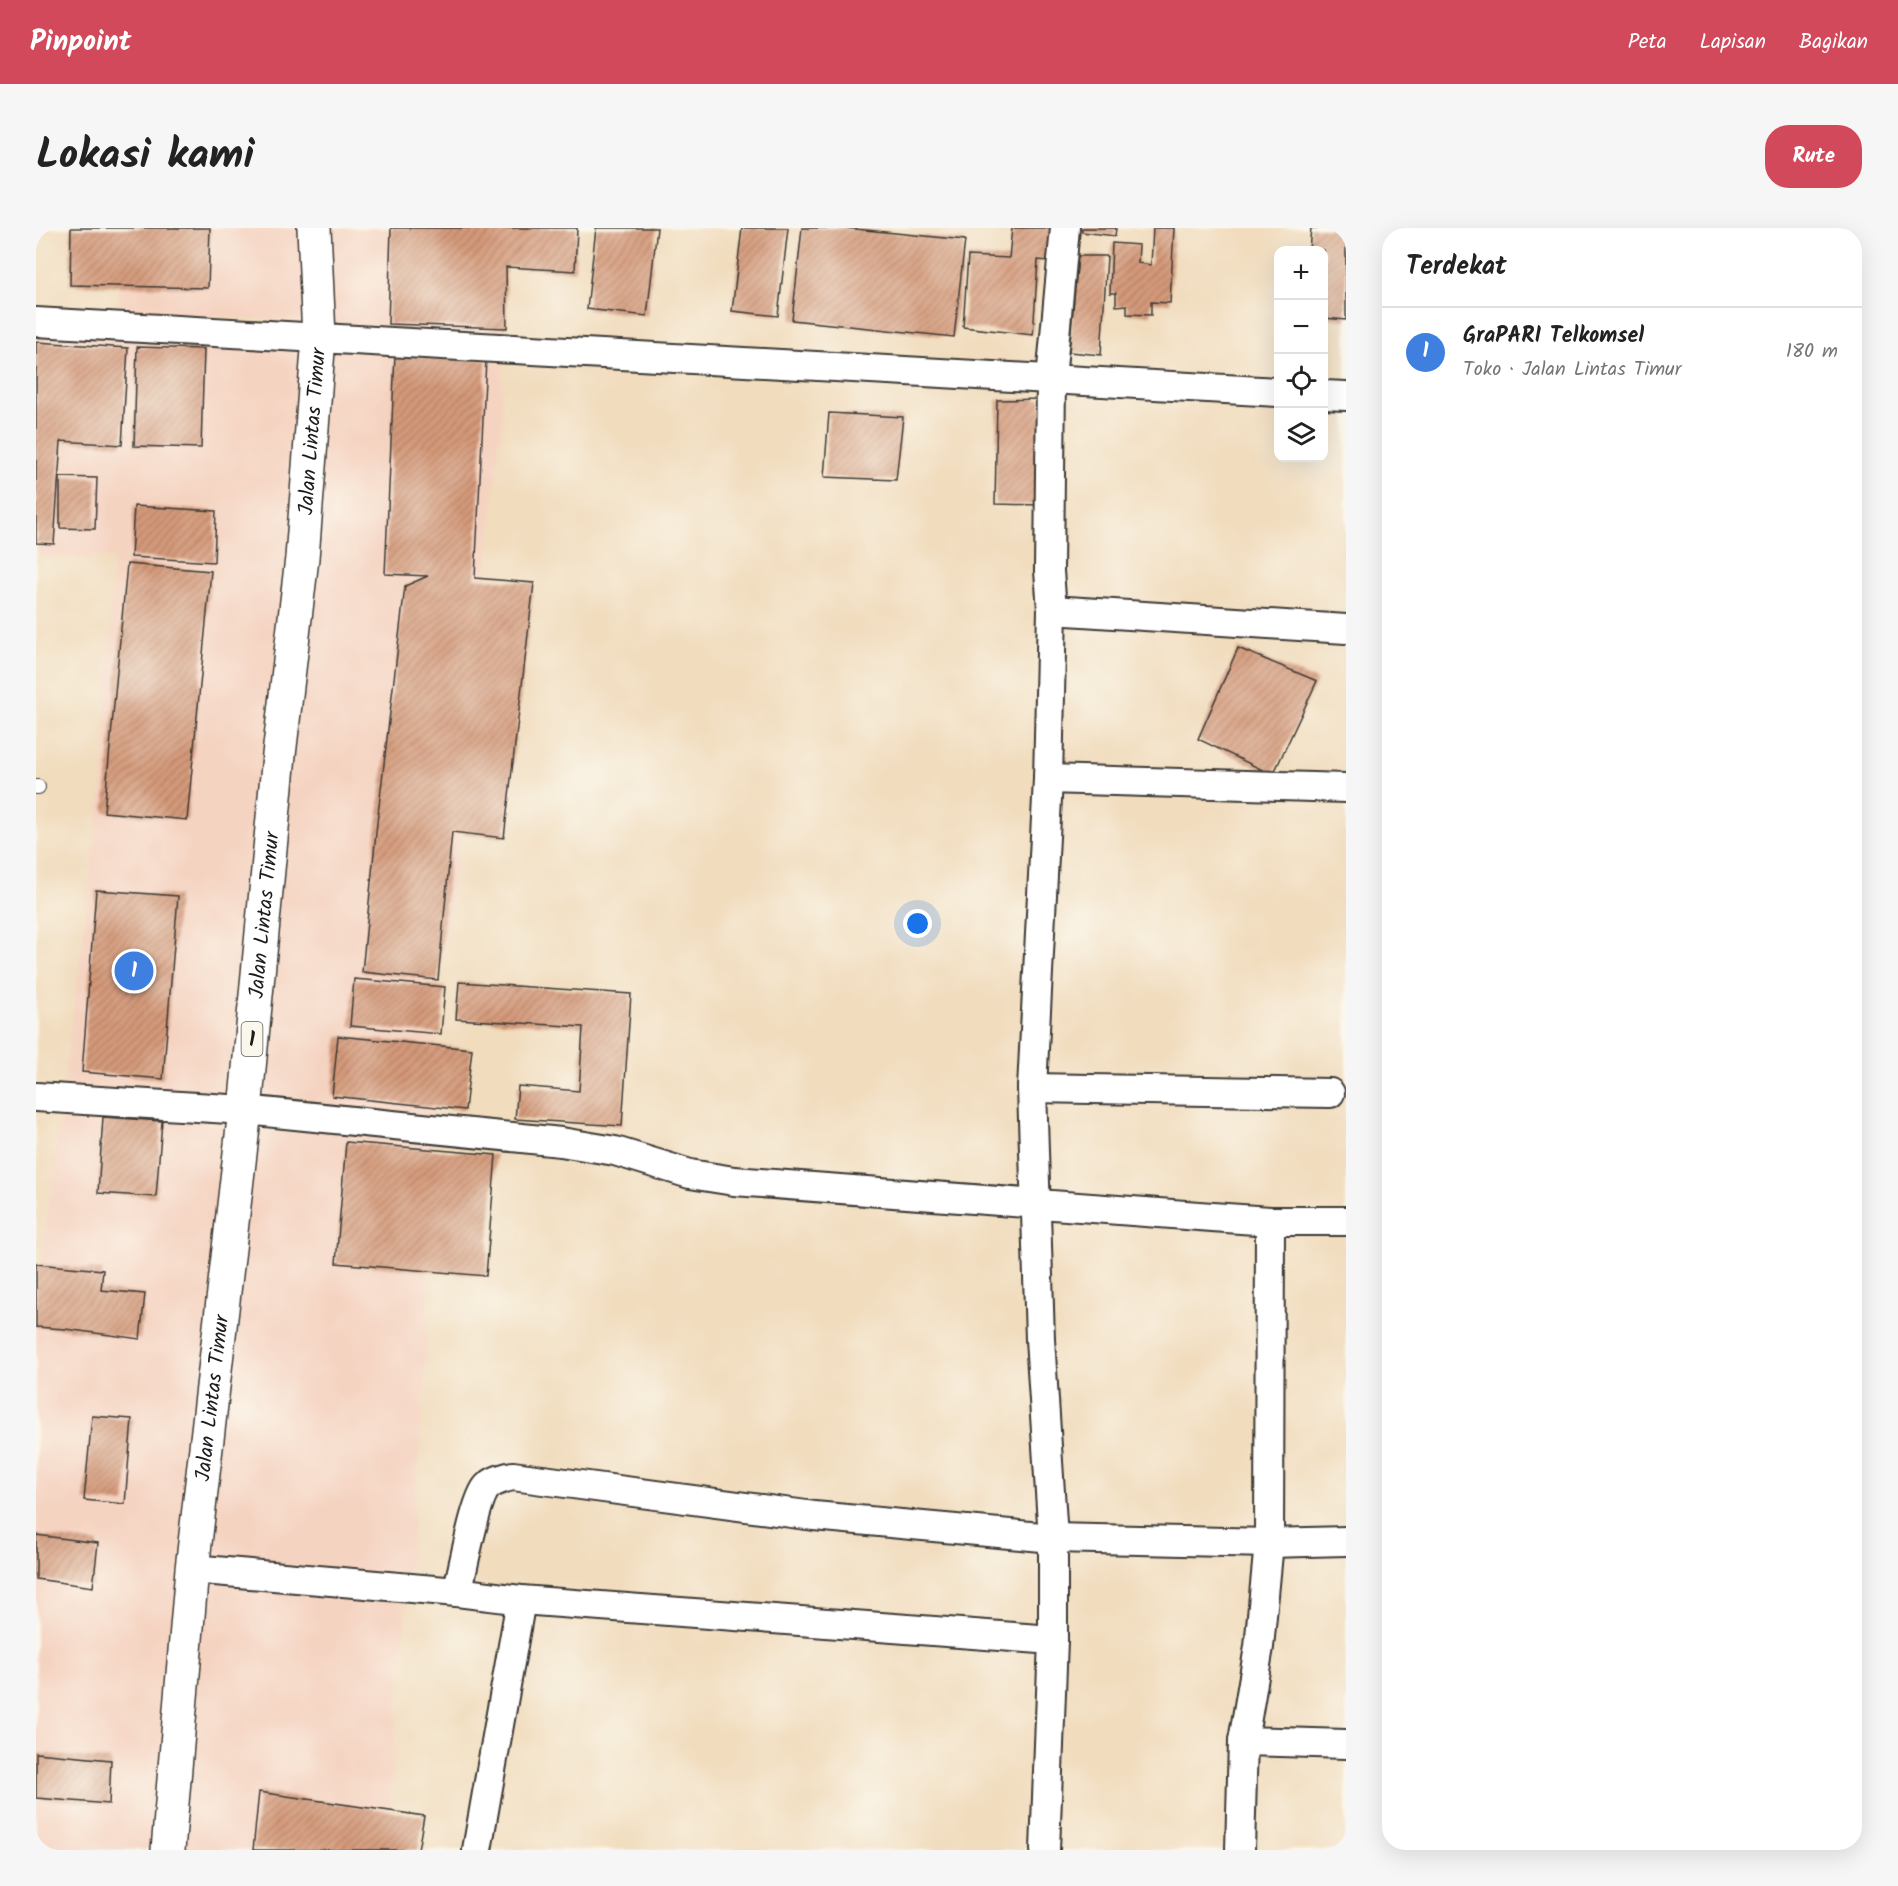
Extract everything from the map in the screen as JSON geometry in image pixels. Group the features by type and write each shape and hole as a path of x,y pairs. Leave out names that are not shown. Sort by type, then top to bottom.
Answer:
{"highway":[{"name":"Jalan Lintas Timur","path":"168,1850 192,1569 245,1110 279,755 302,558 319,337 314,228"}],"street":[{"path":"1045,1850 1053,1640 1053,1538 1040,1339 1032,1088 1048,779 1052,610 1049,571 1051,379 1065,228"},
{"path":"36,322 1274,392"},
{"path":"1328,395 1346,396"},
{"path":"1052,610 1346,629"},
{"path":"1048,779 1346,788"},
{"path":"1032,1088 1330,1093"},
{"path":"36,1097 245,1110 561,1143 615,1151 690,1174 734,1181 1270,1221 1346,1221"},
{"path":"1240,1850 1243,1742 1259,1647 1269,1543 1270,1221"},
{"path":"457,1592 480,1498 493,1483 513,1476 814,1516 1053,1538 1269,1543 1346,1541"},
{"path":"192,1569 457,1592 521,1600 1053,1640"},
{"path":"477,1850 521,1600"},
{"path":"1243,1742 1346,1744"}],"shaded area":[{"path":"117,228 502,228 502,419 456,867 438,980 425,1381 386,1850 36,1850 36,1304 104,769 113,557 36,557 36,332 307,337 307,321 120,313"}],"building":[{"path":"71,228 210,228 208,288 70,285"},
{"path":"391,228 577,228 575,271 506,267 507,328 388,324"},
{"path":"596,228 657,228 647,316 587,309"},
{"path":"742,228 788,228 778,316 732,311"},
{"path":"802,228 845,228 965,240 954,337 792,320"},
{"path":"1012,228 1051,228 1048,261 1038,260 1033,335 963,327 968,256 1009,258"},
{"path":"1082,228 1116,228 1115,236 1082,232"},
{"path":"1153,228 1174,228 1170,303 1151,302 1151,315 1127,314 1127,305 1116,306 1116,293 1110,293 1112,243 1139,245 1138,263 1151,265"},
{"path":"1311,228 1346,228 1346,320 1328,318 1328,246 1309,246"},
{"path":"1078,256 1107,256 1101,355 1069,352"},
{"path":"36,342 128,348 122,445 61,441 54,544 36,543"},
{"path":"137,347 204,349 201,448 134,446"},
{"path":"395,355 486,360 475,578 534,583 504,838 452,832 438,980 362,972 405,586 428,576 385,574"},
{"path":"1042,399 1041,505 995,504 997,400"},
{"path":"829,413 903,417 896,480 824,477"},
{"path":"60,477 97,478 95,529 60,528"},
{"path":"134,506 216,511 214,562 131,557"},
{"path":"127,564 211,571 187,820 104,812"},
{"path":"1238,648 1317,681 1273,775 1198,739"},
{"path":"96,890 178,896 163,1079 82,1072"},
{"path":"354,979 445,987 441,1034 350,1026"},
{"path":"459,982 631,994 622,1126 515,1119 518,1086 579,1091 583,1027 456,1019"},
{"path":"338,1036 472,1049 465,1110 332,1096"},
{"path":"103,1117 162,1121 156,1197 98,1193"},
{"path":"346,1142 496,1155 486,1276 336,1263"},
{"path":"36,1264 103,1270 101,1290 145,1294 140,1339 36,1327"},
{"path":"92,1416 132,1419 125,1504 84,1500"},
{"path":"36,1535 98,1543 93,1587 36,1579"},
{"path":"36,1753 111,1760 109,1804 36,1798"},
{"path":"259,1792 424,1816 418,1850 253,1850"}],"place":[{"name":"GraPARI Telkomsel","path":"134,971"}]}
